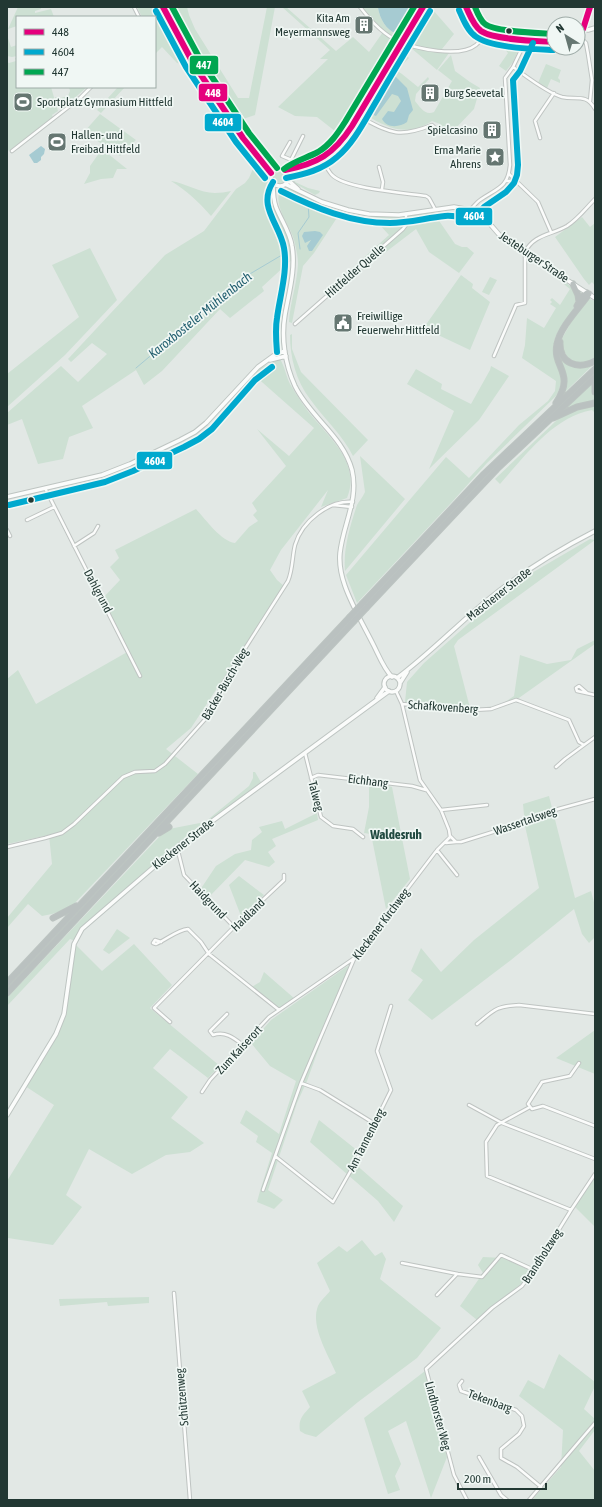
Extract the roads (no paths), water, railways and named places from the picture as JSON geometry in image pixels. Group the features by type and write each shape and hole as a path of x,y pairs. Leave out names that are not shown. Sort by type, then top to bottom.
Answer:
{"highway":[{"path":"573,284 578,295 577,308"},
{"path":"578,302 582,296 588,293"},
{"path":"551,410 561,394 564,384 563,372 557,353 557,343 577,308 588,293"},
{"path":"561,335 560,350 568,362 579,366 595,361"},
{"path":"7,983 480,479 595,369"},
{"path":"7,993 496,469 595,376"},
{"path":"595,384 595,392"},
{"path":"545,423 576,407 595,403"},
{"path":"245,744 253,730"},
{"path":"152,838 169,827"},
{"path":"53,918 70,910 86,898"}],"street":[{"path":"134,7 138,16"},
{"path":"163,7 193,63 243,138 272,173"},
{"path":"360,7 372,22 388,35 402,42 429,50 453,52 474,46 486,33"},
{"path":"259,158 276,169 280,168 285,170 300,167 322,159 340,144 423,7"},
{"path":"466,7 476,26 481,31 526,40 546,41"},
{"path":"586,20 590,7"},
{"path":"285,184 333,205 362,213 384,215 406,214 454,207 471,209 479,200 502,187 509,174 510,159 505,78 513,67 526,40"},
{"path":"586,43 592,80 590,102"},
{"path":"513,67 535,82 562,97 583,98 590,102 595,110"},
{"path":"12,152 80,98 90,88"},
{"path":"540,138 535,123 538,116 554,93"},
{"path":"358,116 396,133 411,132 432,125 436,129 446,133"},
{"path":"291,160 303,136"},
{"path":"290,142 282,156 299,164 300,167"},
{"path":"322,159 330,172 337,178 354,185 426,196 429,198 434,209"},
{"path":"379,166 383,182 382,189"},
{"path":"276,206 276,192 280,186 285,184 289,175 300,167"},
{"path":"276,169 272,173 271,179 273,183 273,197 290,238 293,251 293,274 284,325 286,356 292,378 301,396 340,443 347,456 354,481 353,502 342,544 340,560 341,572 351,599 384,666 392,677"},
{"path":"285,170 289,175"},
{"path":"509,174 538,202 551,232"},
{"path":"288,180 304,193"},
{"path":"506,181 517,181"},
{"path":"273,183 280,186"},
{"path":"494,356 516,305 525,303 525,252 528,246 539,237 571,223 595,199"},
{"name":"Jesteburger Straße","path":"471,209 483,216 503,239 595,298"},
{"name":"Hittfelder Quelle","path":"295,324 403,229 406,224 406,214"},
{"path":"7,497 90,479 105,474 136,462 188,436 206,423 250,374 278,353 285,351"},
{"path":"267,361 286,356"},
{"name":"Dahlgrund","path":"45,488 140,676"},
{"name":"Bäcker-Busch-Weg","path":"7,847 62,833 74,824 123,777 135,772 155,771 165,764 208,716 223,683 288,581 293,566 296,544 299,535 322,510 344,502 353,502"},
{"path":"333,505 352,507"},
{"path":"27,520 54,507"},
{"path":"74,546 94,533 98,526"},
{"path":"7,530 10,536"},
{"name":"Maschener Straße","path":"397,678 411,668 470,615 512,581 551,555 595,531"},
{"path":"384,666 387,679 385,687 389,691 396,691"},
{"name":"Maschener Straße","path":"400,683 411,668"},
{"path":"387,679 392,677 397,678 400,683 399,688 396,691"},
{"name":"Kleckener Straße","path":"372,703 385,687"},
{"name":"Kleckener Straße","path":"7,1116 59,1030 64,1014 74,944 79,933 86,924 177,847 389,691"},
{"path":"396,691 402,704 420,780 441,810 450,836 456,842"},
{"path":"588,693 595,695"},
{"name":"Schafkovenberg","path":"402,704 473,710 491,709 516,700 521,701 569,720 579,742 584,745"},
{"path":"556,767 595,737"},
{"name":"Talweg","path":"304,753 321,817 333,826 353,829 363,837"},
{"name":"Eichhang","path":"310,778 318,775 412,786 426,790"},
{"name":"Wassertalsweg","path":"445,843 450,844 461,842 551,811 595,799"},
{"path":"441,810 487,805"},
{"name":"Kleckener Kirchweg","path":"263,1190 301,1083 354,959 437,850 450,836"},
{"name":"Haidgrund","path":"177,847 184,876 234,927"},
{"path":"437,850 457,875"},
{"name":"Haidland","path":"170,1022 154,1008 234,927 284,880 284,875"},
{"path":"161,942 188,929 201,942 209,954 279,1011"},
{"name":"Zum Kaiserort","path":"202,1092 210,1080 243,1046 268,1017 354,959"},
{"path":"477,1024 497,1008 507,1006 519,1005 595,1014"},
{"name":"Am Tannenberg","path":"275,1156 333,1202 355,1163 391,1090 377,1050 391,1006"},
{"path":"227,1014 210,1031 214,1035 232,1036 243,1046"},
{"path":"530,1107 528,1104 542,1082 570,1076 580,1063"},
{"path":"301,1083 320,1090 375,1124"},
{"path":"469,1105 502,1123 595,1159"},
{"path":"570,1210 487,1176 486,1142 497,1125 530,1107 532,1109 543,1106 595,1126"},
{"name":"Brandholzweg","path":"457,1342 492,1308 522,1286 534,1270 570,1210 595,1174"},
{"path":"402,1263 482,1277 501,1255 534,1270"},
{"path":"437,1295 458,1274"},
{"name":"Schützenweg","path":"174,1293 190,1500"},
{"name":"Lindhorster Weg","path":"457,1342 426,1369 454,1475 467,1500"},
{"name":"Tekenbarg","path":"462,1381 459,1385 461,1391 516,1410 522,1416 524,1426 519,1434 501,1449 501,1458 517,1467 541,1487"},
{"path":"530,1500 595,1422"},
{"path":"479,1457 501,1495 507,1500"}],"water":[{"path":"379,7 415,7 397,34 384,24 379,12"},
{"path":"395,76 407,88 413,110 409,115 407,122 397,126 390,126 382,119 388,111 394,112 401,101 398,96 392,94 376,116 371,114 389,83"},
{"path":"41,146 45,149 44,154 41,157 41,160 34,163 29,155"},
{"path":"304,232 320,232 323,235 312,251 309,251 307,246 311,240 305,243 302,236"}],"waterway":[{"name":"Karoxbosteler Mühlenbach","path":"375,78 394,45"},
{"name":"Karoxbosteler Mühlenbach","path":"342,135 372,84"},
{"name":"Karoxbosteler Mühlenbach","path":"300,249 298,233 309,217 308,204"},
{"name":"Karoxbosteler Mühlenbach","path":"136,368 243,278 287,252"}],"place":[{"name":"Kita Am Meyermannsweg","path":"364,25"},
{"name":"Burg Seevetal","path":"430,93"},
{"name":"Sportplatz Gymnasium Hittfeld","path":"23,102"},
{"name":"Spielcasino","path":"492,130"},
{"name":"Hallen- und Freibad Hittfeld","path":"57,142"},
{"name":"Erna Marie Ahrens","path":"495,157"},
{"name":"Freiwillige Feuerwehr Hittfeld","path":"343,323"}],"district":[{"name":"Waldesruh","path":"396,834"}]}
